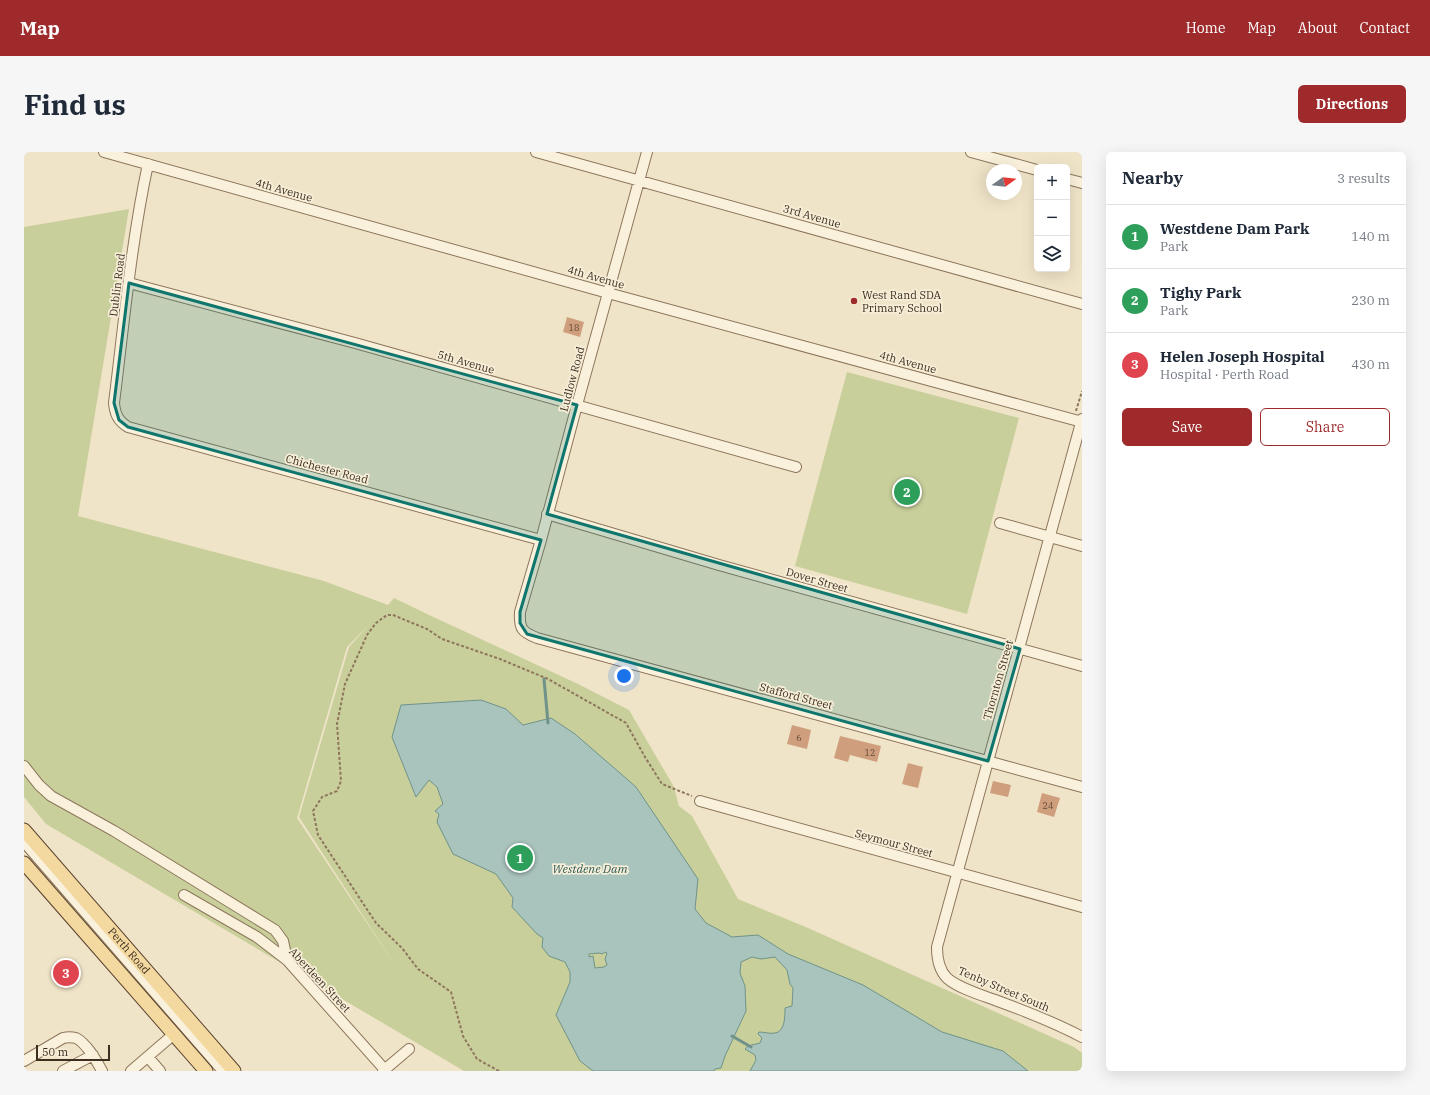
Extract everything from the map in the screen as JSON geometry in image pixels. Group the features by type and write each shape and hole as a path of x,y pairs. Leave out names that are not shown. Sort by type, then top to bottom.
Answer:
{"main road":[{"name":"Perth Road","path":"24,830 234,1071"},
{"name":"Perth Road","path":"24,863 206,1071"}],"street":[{"name":"4th Avenue","path":"104,152 139,156 148,164 608,293 1082,421"},
{"name":"3rd Avenue","path":"536,152 1082,304"},
{"name":"Ludlow Road","path":"520,612 542,540 577,405 647,152"},
{"path":"971,152 1034,169"},
{"name":"Dublin Road","path":"114,410 137,219 148,164"},
{"path":"1070,180 1082,183"},
{"name":"5th Avenue","path":"129,282 355,343 796,467"},
{"name":"Chichester Road","path":"114,410 119,420 128,427 542,540"},
{"name":"Thornton Street","path":"937,947 1082,421"},
{"name":"Dover Street","path":"548,514 719,566 1082,666"},
{"path":"1000,523 1082,546"},
{"name":"Stafford Street","path":"520,612 520,623 522,630 537,638 1082,787"},
{"path":"24,766 51,796 114,831 275,930 283,941 287,960"},
{"name":"Seymour Street","path":"700,801 1082,907"},
{"path":"24,842 223,1071"},
{"name":"Aberdeen Street","path":"184,895 257,937 287,960 384,1071"},
{"name":"Tenby Street South","path":"937,947 937,955 942,971 947,978 955,983 1059,1024 1082,1037"},
{"path":"1059,1024 1082,1028"},
{"path":"131,1071 174,1034"},
{"path":"24,1061 63,1038 69,1037 76,1038 83,1044 102,1071"},
{"path":"384,1071 409,1049"},
{"path":"63,1071 92,1055"},
{"path":"148,1057 160,1071"}],"path":[{"path":"499,1071 477,1059 463,1036 451,992 418,969 402,948 376,923 318,834 313,812 322,797 338,791 341,781 337,724 345,684 367,634 376,623 387,615 393,615 427,629 442,638 500,659 548,679 626,723 662,784 691,794 700,801"}],"highlighted area":[{"path":"129,283 577,405 547,514 1020,649 988,761 527,634 520,623 520,612 541,540 128,427 119,420 114,403"}],"green space":[{"path":"129,209 78,516 324,581 388,605 394,598 576,683 629,710 674,787 679,806 692,816 738,899 808,928 1074,1047 1082,1053 1082,1071 464,1071 46,824 24,797 24,227","holes":["369,625 349,647 299,817 395,965 297,818 347,647"]},
{"path":"847,372 1019,418 967,614 795,566"}],"water":[{"name":"Westdene Dam","path":"481,700 506,709 523,725 551,718 575,734 636,787 698,879 695,909 706,923 732,937 758,935 788,954 863,985 942,1032 1003,1051 1028,1071 750,1071 756,1060 755,1055 745,1049 748,1046 760,1043 762,1038 758,1034 759,1032 773,1033 781,1030 784,1023 785,1008 792,1006 793,988 790,984 787,970 775,957 761,959 752,957 741,962 740,973 745,986 746,1011 721,1068 715,1069 714,1071 593,1071 580,1061 556,1015 570,982 570,972 565,962 549,956 542,947 543,938 537,934 512,907 513,898 496,874 453,854 437,822 439,814 435,811 443,804 437,787 429,780 416,797 392,737 401,705","holes":["607,953 605,959 607,965 604,967 595,968 593,956 589,957 589,954"]}],"building":[{"path":"567,317 584,322 580,337 563,332"},
{"path":"792,725 811,730 807,749 787,744"},
{"path":"840,736 881,746 877,762 850,755 848,762 834,758"},
{"path":"908,763 923,767 918,788 902,784"},
{"path":"993,781 1011,785 1008,797 990,793"},
{"path":"1042,793 1060,798 1054,817 1037,812"}],"waterway":[{"path":"544,679 548,723"},
{"path":"732,1036 751,1047"}],"place":[{"name":"West Rand SDA Primary School","path":"854,301"},
{"name":"Tighy Park","path":"907,492"},
{"name":"Westdene Dam Park","path":"520,858"},
{"name":"Helen Joseph Hospital","path":"66,973"}]}
